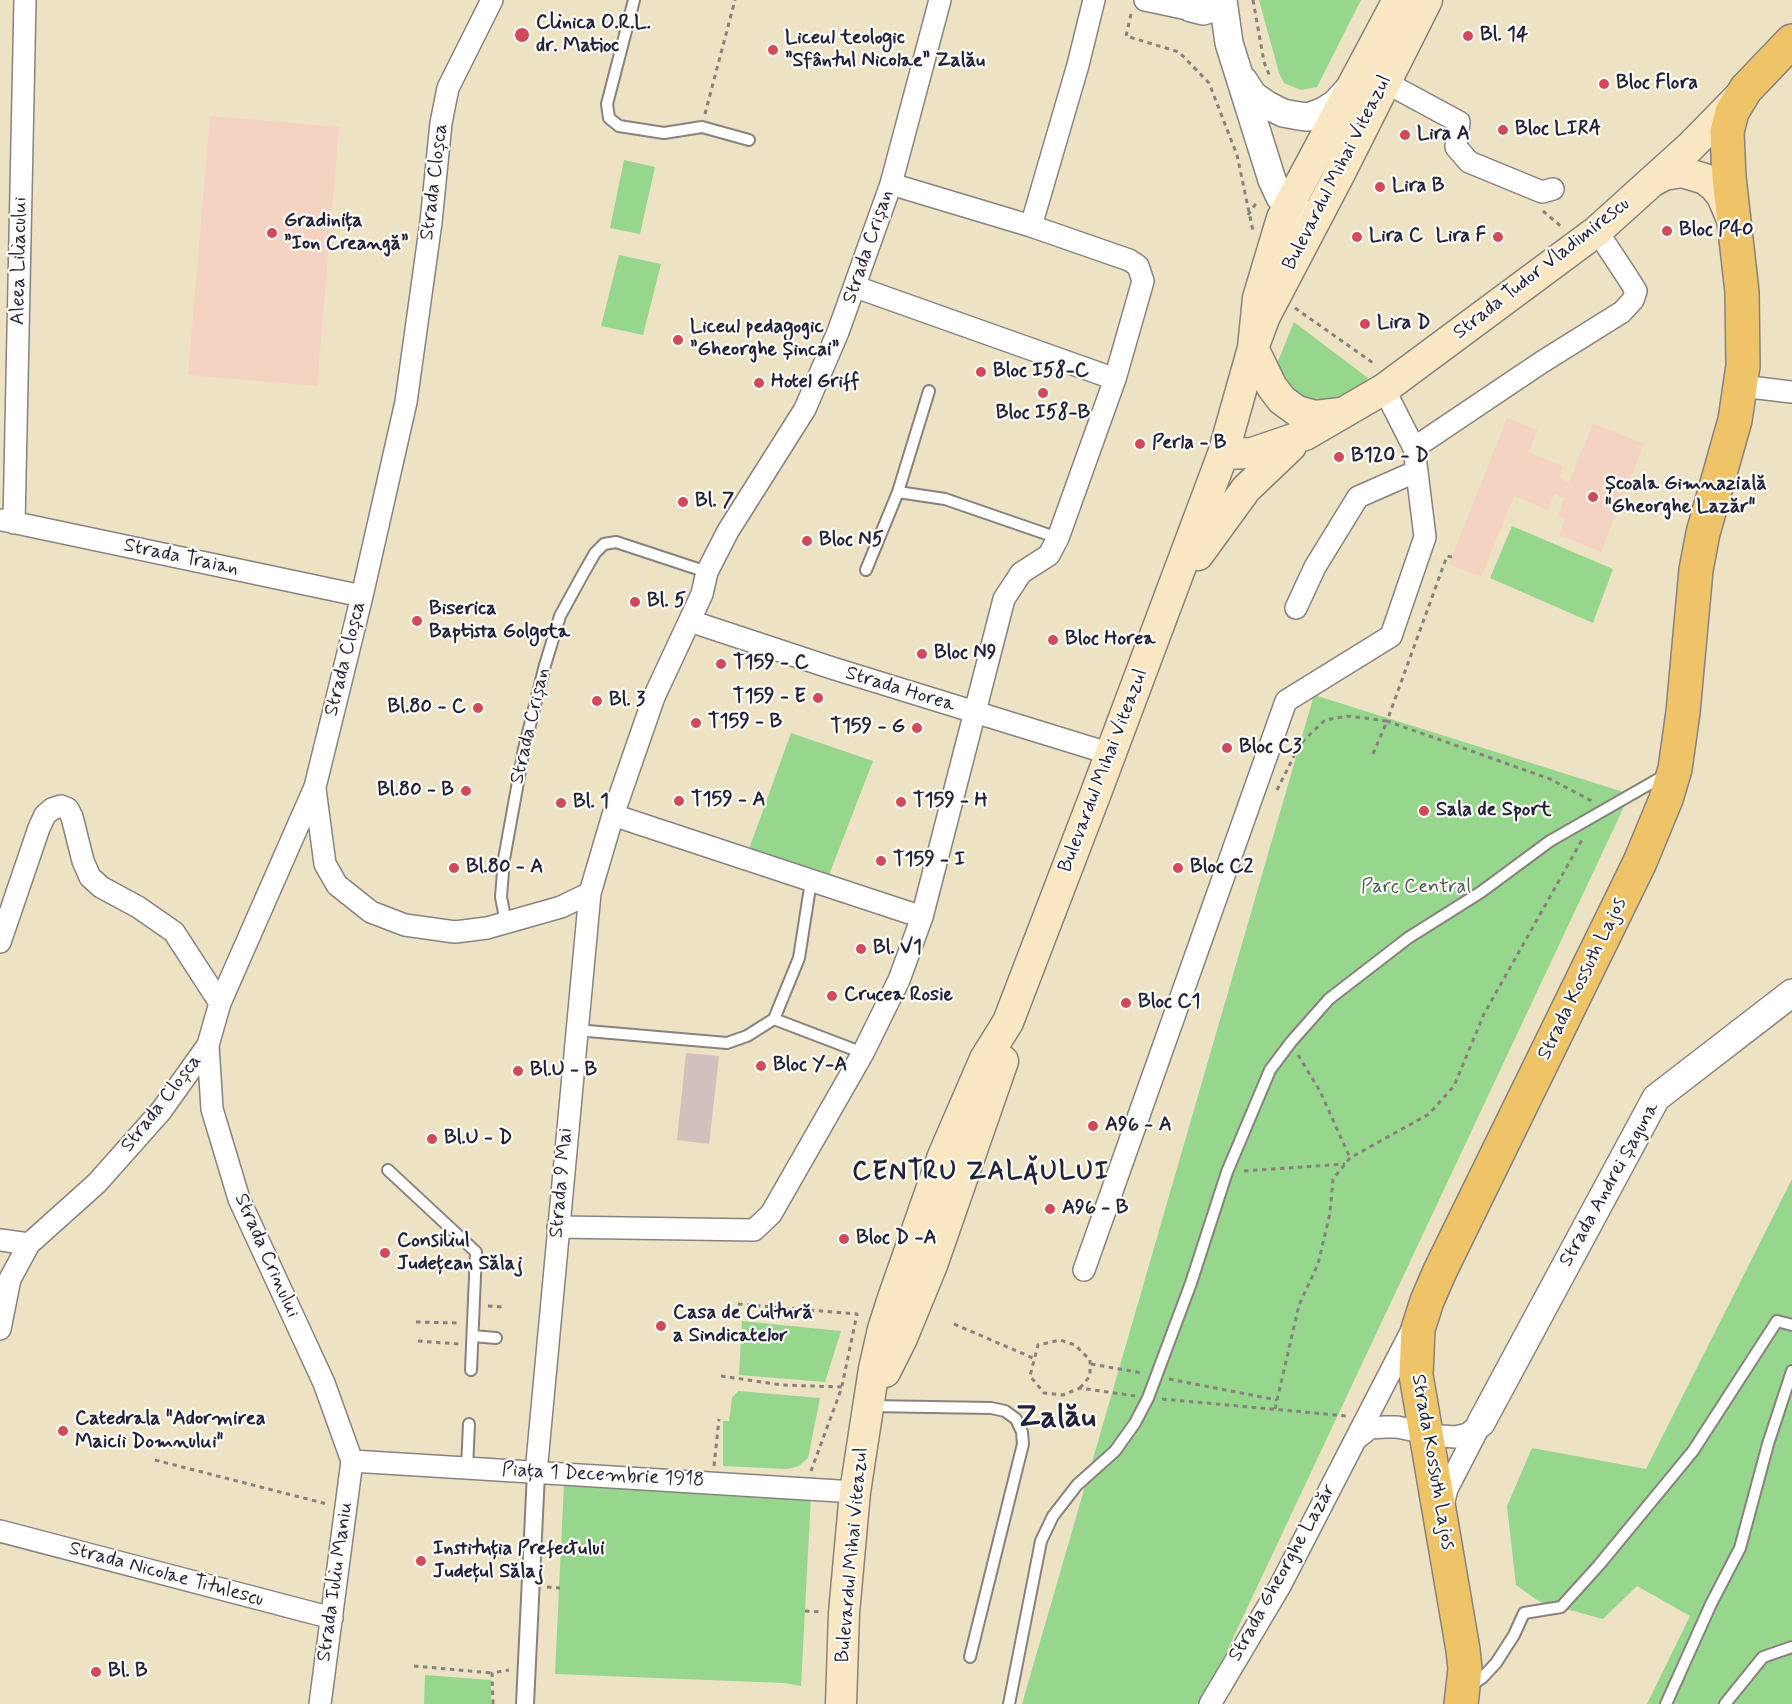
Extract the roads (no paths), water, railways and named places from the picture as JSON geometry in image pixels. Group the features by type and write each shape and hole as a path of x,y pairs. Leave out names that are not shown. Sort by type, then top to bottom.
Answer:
{"main road":[{"name":"Bulevardul Mihai Viteazul","path":"1253,348 1258,298 1273,244 1288,205 1398,0"},
{"name":"Bulevardul Mihai Viteazul","path":"841,1704 844,1613 855,1492 874,1369 883,1329 910,1247 943,1156 972,1087 995,1041 1008,1022 1166,610 1223,454 1253,348 1265,316 1427,0"},
{"name":"Strada Tudor Vladimirescu","path":"1223,454 1252,453 1305,435 1344,412 1383,380 1597,231 1690,147 1792,41"},
{"name":"Strada Kossuth Lajos","path":"1729,177 1727,132 1732,112 1746,89"},
{"name":"Strada Kossuth Lajos","path":"1463,1697 1465,1670 1463,1650 1416,1375 1415,1353 1418,1329 1440,1271 1640,862 1666,799 1675,769 1683,712 1696,570 1709,510 1735,420 1741,386 1743,320 1738,239 1724,152 1716,142 1701,141 1690,147"},
{"name":"Strada Kossuth Lajos","path":"1655,180 1664,175 1682,172 1705,179 1715,187 1726,205 1738,239"},
{"path":"1253,348 1272,387 1282,400 1297,411 1315,416 1344,412"},
{"path":"1166,610 1194,561 1246,489 1280,455 1305,435"}],"street":[{"name":"Aleea Liliacului","path":"7,521 25,0"},
{"name":"Strada Cloșca","path":"29,1244 104,1175 161,1111 208,1045 220,1003 315,787 362,597 406,402 431,222 441,123 448,88 492,0"},
{"name":"Strada Crișan","path":"590,893 613,815 654,697 702,594 707,572 728,531 805,409 856,287 891,184 940,0"},
{"path":"1031,226 1078,65 1094,0"},
{"path":"1144,3 1206,4 1229,43 1272,180 1280,197 1288,205 1314,219"},
{"path":"1240,75 1253,95 1267,105 1283,112 1308,117 1335,104 1353,84"},
{"path":"1385,82 1459,122 1456,147 1469,162 1542,192 1553,189"},
{"path":"558,1227 754,1230 771,1214 863,1053 899,980 922,917 1004,599 1021,573 1049,555 1058,538 1115,379 1143,281 1138,266 1129,260 1031,226 891,184"},
{"path":"1414,448 1542,362 1622,312 1634,300 1635,291 1597,231"},
{"path":"856,287 1115,379"},
{"path":"1084,1270 1286,701 1391,636 1425,537 1414,448 1383,380"},
{"path":"1741,386 1792,392"},
{"path":"1296,608 1315,567 1358,497 1417,471"},
{"name":"Strada Traian","path":"7,521 362,597"},
{"name":"Strada Horea","path":"690,621 974,713 1111,754"},
{"path":"315,787 319,831 326,864 337,885 371,912 405,925 455,932 506,923 561,907 590,893"},
{"path":"0,942 39,828 45,815 52,808 61,806 68,809 72,817 82,861 90,877 101,887 138,907 174,932 220,1003"},
{"path":"613,815 922,917"},
{"name":"Strada 9 Mai","path":"536,1473 590,893"},
{"name":"Strada Andrei Șaguna","path":"1442,1518 1447,1489 1656,1098 1792,993"},
{"name":"Strada Crinului","path":"208,1045 212,1109 239,1199 324,1383 352,1461"},
{"path":"0,1240 29,1244 10,1279 0,1329"},
{"name":"Strada Gheorghe Lazăr","path":"1210,1704 1280,1586 1427,1301"},
{"path":"1354,1441 1361,1434 1377,1427 1397,1427 1456,1437 1468,1434 1481,1423"},
{"name":"Piața 1 Decembrie 1918","path":"352,1461 855,1492"},
{"name":"Strada Iuliu Maniu","path":"320,1704 352,1461"},
{"path":"525,1704 536,1473"},
{"name":"Strada Nicolae Titulescu","path":"0,1531 332,1618"}],"lane":[{"path":"634,0 607,104 609,118 619,126 664,133 702,128 749,140"},
{"path":"866,570 898,492 929,391"},
{"path":"898,492 945,498 1058,538"},
{"name":"Strada Crișan","path":"506,923 501,897 504,859 524,749 544,665 560,616 595,553 604,544 616,542 707,572"},
{"path":"1009,1704 1041,1541 1053,1516 1077,1485 1115,1450 1135,1423 1148,1398 1191,1283 1227,1172 1270,1070 1329,999 1408,938 1481,891 1550,841 1675,769"},
{"path":"576,1030 727,1043 747,1036 774,1019 799,958 811,881"},
{"path":"774,1019 863,1053"},
{"path":"388,1170 476,1252 471,1370"},
{"path":"1463,1697 1496,1663 1514,1635 1524,1613 1561,1607 1599,1565 1693,1451 1777,1321 1792,1325"},
{"path":"473,1340 496,1338"},
{"path":"1666,1704 1711,1604 1740,1548 1770,1436 1792,1371"},
{"path":"870,1406 991,1408 1005,1411 1016,1419 1022,1432 1023,1444 970,1657"},
{"path":"467,1468 469,1424"},
{"path":"1725,1704 1763,1657 1792,1647"}],"place":[{"name":"Clinica O.R.L. dr. Matioc","path":"522,35"},
{"name":"Bl. 14","path":"1468,36"},
{"name":"Liceul teologic ”Sfântul Nicolae” Zalău","path":"773,50"},
{"name":"Bloc Flora","path":"1604,84"},
{"name":"Bloc LIRA","path":"1503,130"},
{"name":"Lira A","path":"1405,135"},
{"name":"Lira B","path":"1380,187"},
{"name":"Bloc P40","path":"1667,231"},
{"name":"Gradinița ”Ion Creangă”","path":"272,233"},
{"name":"Lira C","path":"1357,237"},
{"name":"Lira F","path":"1498,237"},
{"name":"Lira D","path":"1365,324"},
{"name":"Liceul pedagogic ”Gheorghe Șincai”","path":"678,340"},
{"name":"Bloc I58-C","path":"981,372"},
{"name":"Hotel Griff","path":"759,383"},
{"name":"Bloc I58-B","path":"1043,393"},
{"name":"Perla - B","path":"1140,444"},
{"name":"B120 - D","path":"1339,457"},
{"name":"Școala Gimnazială \"Gheorghe Lazăr\"","path":"1593,497"},
{"name":"Bl. 7","path":"683,502"},
{"name":"Bloc N5","path":"807,541"},
{"name":"Bl. 5","path":"635,602"},
{"name":"Biserica Baptista Golgota","path":"417,621"},
{"name":"Bloc Horea","path":"1053,640"},
{"name":"Bloc N9","path":"922,654"},
{"name":"T159 - C","path":"721,664"},
{"name":"T159 - E","path":"818,698"},
{"name":"Bl. 3","path":"597,701"},
{"name":"Bl.80 - C","path":"478,708"},
{"name":"T159 - B","path":"696,723"},
{"name":"T159 - G","path":"917,728"},
{"name":"Bloc C3","path":"1227,748"},
{"name":"Bl.80 - B","path":"466,791"},
{"name":"T159 - A","path":"679,801"},
{"name":"T159 - H","path":"901,802"},
{"name":"Bl. 1","path":"561,803"},
{"name":"Sala de Sport","path":"1424,811"},
{"name":"T159 - I","path":"881,861"},
{"name":"Bl.80 - A","path":"454,868"},
{"name":"Bloc C2","path":"1178,868"},
{"name":"Bl. V1","path":"861,949"},
{"name":"Crucea Rosie","path":"832,996"},
{"name":"Bloc C1","path":"1126,1003"},
{"name":"Bloc Y-A","path":"761,1066"},
{"name":"Bl.U - B","path":"518,1071"},
{"name":"A96 - A","path":"1093,1126"},
{"name":"Bl.U - D","path":"432,1139"},
{"name":"A96 - B","path":"1050,1209"},
{"name":"Bloc D -A","path":"844,1239"},
{"name":"Consiliul Județean Sălaj","path":"385,1253"},
{"name":"Casa de Cultură a Sindicatelor","path":"661,1326"},
{"name":"Catedrala \"Adormirea Maicii Domnului\"","path":"63,1431"},
{"name":"Instituția Prefectului Județul Sălaj","path":"421,1561"},
{"name":"Bl. B","path":"96,1672"}],"district":[{"name":"CENTRU ZALĂULUI","path":"981,1174"},
{"name":"Zalău","path":"1056,1419"}],"park label":[{"name":"Parc Central","path":"1416,888"}]}
